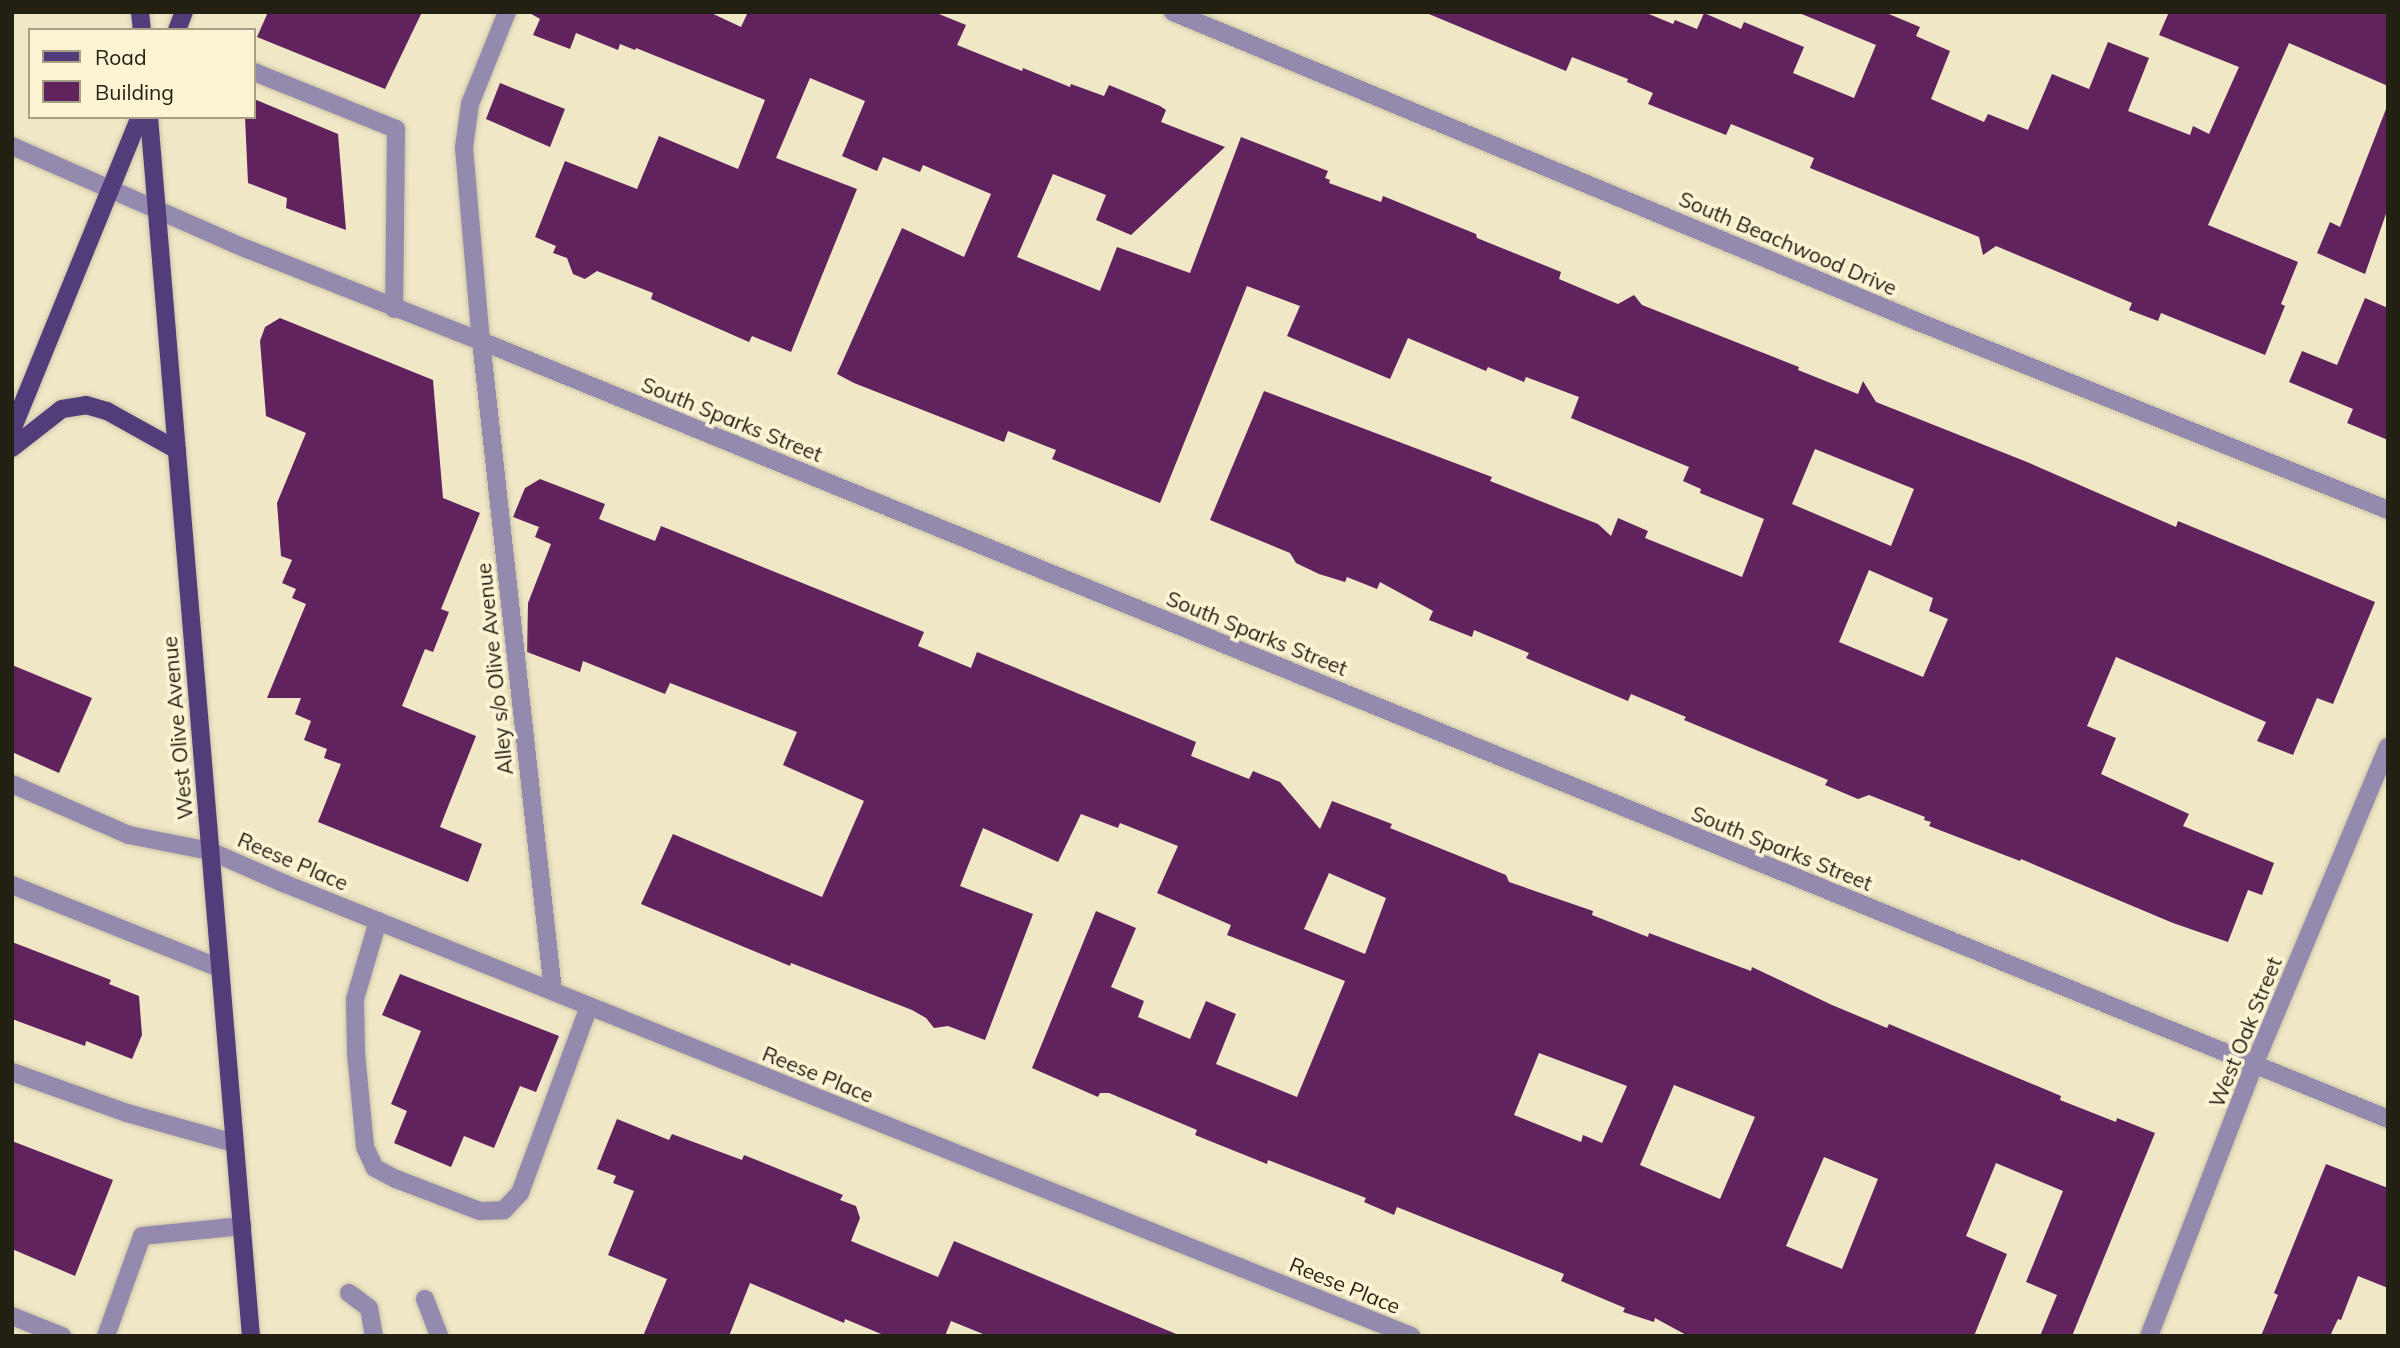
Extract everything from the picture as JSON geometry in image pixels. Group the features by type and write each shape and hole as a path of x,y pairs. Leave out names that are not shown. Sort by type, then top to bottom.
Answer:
{"main road":[{"path":"12,430 139,119"},
{"name":"West Olive Avenue","path":"149,119 251,1336"},
{"path":"12,448 62,409 86,405 107,411 177,450"}],"street":[{"name":"Alley s/o Olive Avenue","path":"507,12 470,104 464,148 481,341 553,991"},
{"name":"South Beachwood Drive","path":"1173,12 1908,318 2388,510"},
{"path":"256,73 396,130 394,309"},
{"name":"South Sparks Street","path":"12,146 158,212 394,309 481,341 2388,1119"},
{"name":"West Oak Street","path":"2149,1336 2255,1065 2388,747"},
{"name":"Reese Place","path":"12,784 129,835 210,850 378,921 1411,1336"},
{"path":"12,886 220,968"},
{"path":"378,921 355,999 356,1053 365,1147 375,1168 396,1179 480,1211 504,1210 520,1193 589,1006"},
{"path":"12,1072 127,1113 233,1143"},
{"path":"106,1336 142,1236 243,1226"},
{"path":"349,1293 369,1308 374,1336"},
{"path":"425,1299 439,1336"},
{"path":"12,1316 62,1336"}],"building":[{"path":"268,12 422,12 385,89 257,37"},
{"path":"528,12 709,12 741,27 748,12 934,12 966,25 957,45 1022,71 1023,68 1070,87 1071,84 1104,96 1109,85 1166,110 1161,122 1225,147 1131,235 1096,220 1106,195 1053,174 1017,257 1100,291 1117,247 1190,273 1241,137 1328,171 1325,178 1330,180 1329,183 1381,202 1383,196 1476,234 1477,238 1561,272 1559,279 1618,304 1634,295 1642,305 1799,367 1798,370 1858,394 1863,381 1876,402 2027,462 2176,527 2178,521 2375,602 2333,704 2317,698 2293,755 2257,741 2266,722 2116,657 2087,726 2116,738 2101,774 2189,814 2183,826 2274,863 2262,895 2248,890 2228,942 2173,923 2021,859 2020,861 1929,826 1931,822 1924,820 1925,817 1869,795 1858,799 1825,785 1828,780 1684,720 1686,717 1631,694 1628,701 1526,658 1529,653 1474,630 1472,637 1429,620 1433,611 1380,582 1377,589 1347,577 1345,582 1319,574 1296,563 1290,553 1210,520 1264,391 1492,477 1490,481 1598,524 1611,536 1618,518 1648,531 1645,538 1742,577 1764,519 1700,493 1701,489 1683,481 1689,467 1571,418 1579,397 1526,377 1524,382 1488,367 1486,371 1408,338 1390,379 1287,336 1300,306 1247,286 1160,503 1052,459 1056,450 1008,431 1004,442 837,374 902,228 964,257 991,194 923,165 920,172 883,157 877,171 842,156 865,101 810,78 776,158 857,189 791,352 752,336 749,342 651,299 653,293 597,271 585,279 573,274 567,258 553,253 556,246 535,237 565,161 637,189 659,136 738,169 765,100 636,48 635,50 620,44 618,50 576,33 570,49 533,35 540,19","holes":["1815,449 1914,489 1891,546 1792,504","1869,570 1933,598 1929,611 1948,619 1923,677 1839,642"]},
{"path":"1424,12 1644,12 1673,24 1675,20 1697,29 1704,13 1741,29 1744,22 1804,47 1793,73 1854,98 1876,45 1797,12 1884,12 1920,27 1916,36 1950,51 1931,99 1984,122 1988,114 2028,130 2052,74 2089,89 2108,42 2149,58 2128,111 2190,135 2193,126 2209,134 2239,67 2159,35 2169,12 2388,12 2388,86 2289,43 2208,225 2298,262 2281,304 2285,306 2265,355 2161,313 2158,321 2129,310 2132,303 1996,246 1983,255 1979,237 1810,168 1814,158 1731,124 1726,135 1648,104 1653,93 1627,82 1628,79 1572,57 1566,71"},
{"path":"500,83 565,109 550,147 486,119"},
{"path":"256,100 338,134 346,230 286,208 287,198 248,183 245,119 256,119"},
{"path":"2386,109 2388,208 2365,274 2317,253 2330,222 2340,227"},
{"path":"2365,298 2388,308 2388,440 2347,423 2353,409 2289,382 2302,351 2337,365"},
{"path":"280,318 433,380 443,498 480,513 441,609 449,612 433,652 425,649 402,706 476,736 440,827 482,844 468,882 318,822 341,764 324,758 327,749 304,740 311,721 295,714 301,698 267,698 306,604 292,598 296,589 282,583 292,560 281,556 277,503 306,433 266,416 260,341 265,327"},
{"path":"540,479 605,504 599,519 655,541 661,526 924,632 918,646 971,668 977,652 1196,742 1191,756 1249,779 1253,771 1280,782 1320,829 1332,801 1392,824 1390,828 1506,875 1509,882 1593,911 1592,915 1648,937 1649,933 1751,971 1752,967 1887,1028 1889,1024 2061,1096 2060,1100 2116,1122 2117,1118 2155,1133 2072,1336 2040,1336 2057,1295 2026,1282 2063,1191 1996,1163 1966,1236 2007,1254 1974,1336 1688,1336 1655,1318 1654,1322 1623,1312 1625,1308 1561,1281 1564,1274 1397,1207 1394,1215 1364,1202 1366,1198 1268,1160 1267,1164 1195,1135 1197,1130 1109,1093 1100,1093 1098,1097 1032,1068 1096,911 1136,928 1111,987 1144,1001 1138,1017 1190,1039 1206,1001 1236,1014 1216,1064 1297,1097 1345,981 1227,935 1231,925 1157,893 1178,846 1120,823 1118,828 1081,814 1058,862 983,828 960,886 1033,914 985,1040 948,1026 934,1028 926,1018 912,1010 791,963 790,966 641,904 673,834 822,897 864,801 783,765 797,732 670,683 665,694 583,661 580,672 527,652 528,603 551,544 535,537 539,527 513,517 525,488","holes":["1329,873 1386,898 1365,954 1304,929","1539,1053 1627,1086 1602,1143 1583,1135 1581,1142 1514,1115","1674,1085 1755,1117 1720,1199 1640,1165","1824,1157 1878,1179 1842,1269 1786,1246"]},
{"path":"12,665 92,698 59,773 12,752"},
{"path":"12,942 111,980 109,984 139,996 142,1035 132,1059 86,1041 85,1046 12,1019"},
{"path":"400,974 559,1036 536,1092 520,1086 494,1148 464,1136 451,1167 394,1143 407,1111 391,1104 421,1031 382,1015"},
{"path":"617,1119 669,1140 672,1134 742,1160 744,1155 843,1195 840,1200 856,1206 860,1218 851,1241 938,1277 954,1241 1181,1336 988,1336 951,1321 945,1336 886,1336 845,1319 844,1323 750,1283 729,1336 643,1336 667,1279 608,1255 634,1191 613,1183 616,1176 597,1169"},
{"path":"12,1141 113,1180 75,1276 12,1249"},
{"path":"2326,1164 2388,1188 2388,1288 2358,1276 2341,1320 2338,1319 2330,1336 2261,1336 2278,1295 2274,1293"}]}
